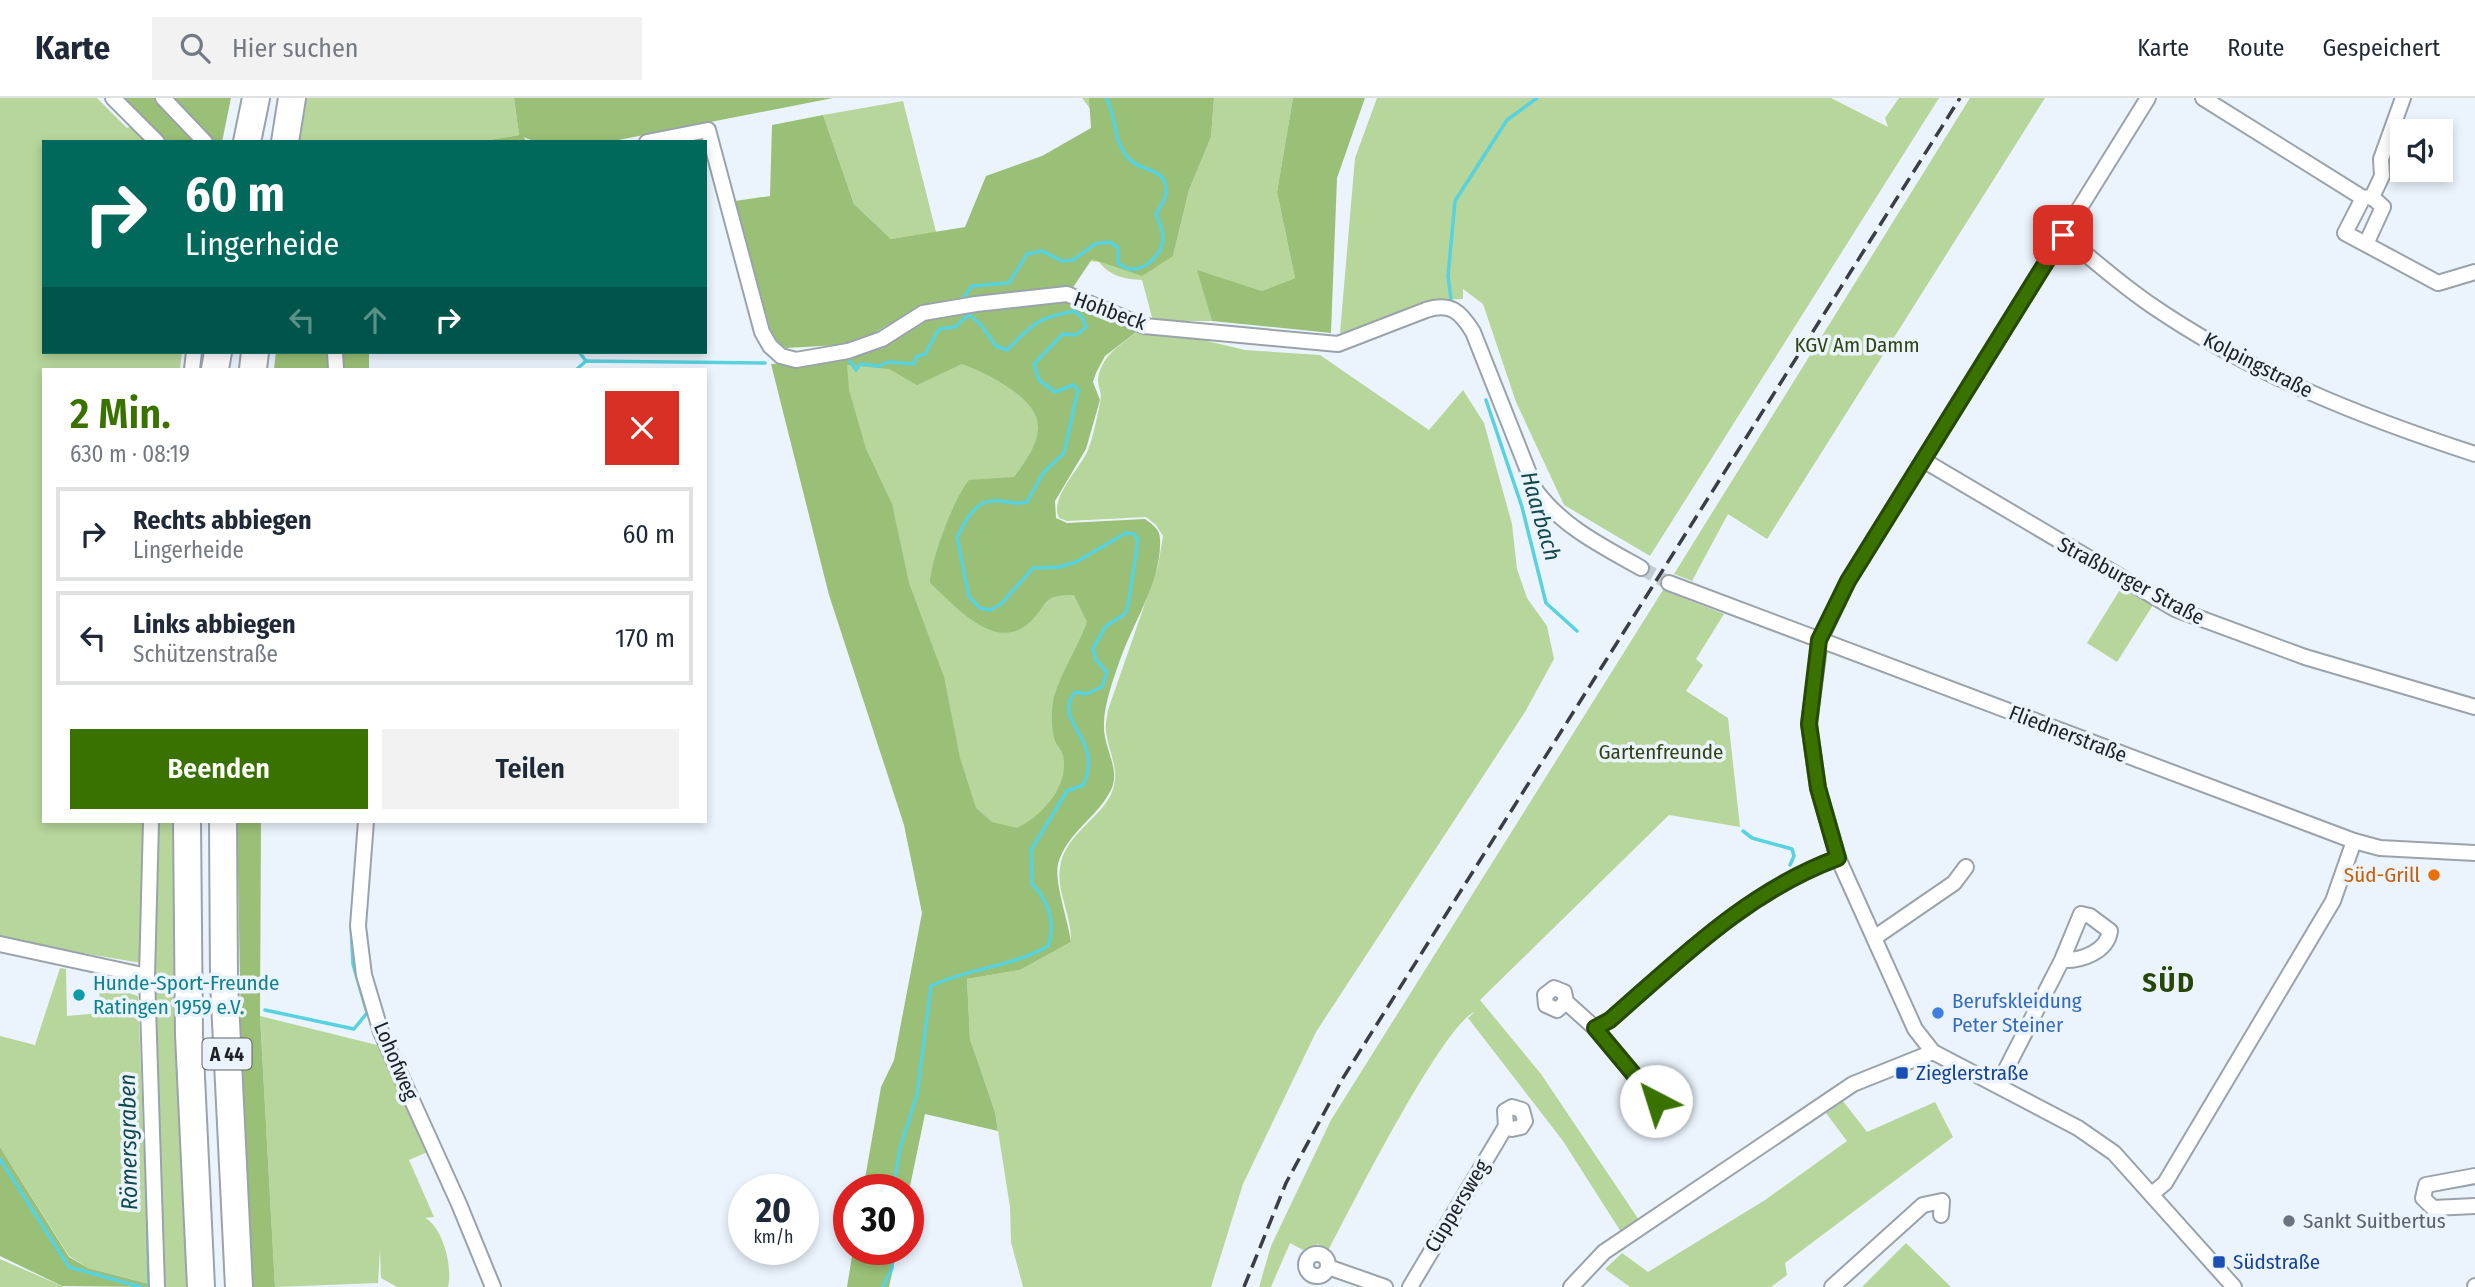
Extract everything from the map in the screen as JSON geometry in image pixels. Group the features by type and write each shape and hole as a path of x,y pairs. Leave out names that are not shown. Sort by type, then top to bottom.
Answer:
{"highway":[{"path":"247,140 256,98"},
{"path":"285,140 292,98"},
{"name":"A 44","path":"187,823 189,1035 201,1287"},
{"name":"A 44","path":"223,823 225,1008 239,1287"}],"street":[{"path":"113,98 155,140"},
{"path":"163,98 203,140"},
{"path":"2148,98 1848,581 1819,640 1809,724 1818,788 1838,858 1914,1030 1933,1052 2078,1128 2114,1153 2234,1287"},
{"path":"2203,98 2384,207 2383,214 2366,244"},
{"path":"2403,98 2381,159 2382,176 2345,233 2438,283 2475,272"},
{"name":"Hohbeck","path":"657,140 708,130 762,332 770,346 781,356 796,360 848,351 882,339 923,313 951,307 1067,294 1144,327 1338,344 1426,310 1439,306 1451,307 1460,312 1473,332 1536,491 1552,512 1579,533 1641,568"},
{"name":"Kolpingstraße","path":"2063,235 2150,304 2251,364 2400,429 2475,454"},
{"name":"Straßburger Straße","path":"1923,460 2175,609 2305,657 2475,707"},
{"name":"Fliednerstraße","path":"1669,583 2354,841 2380,848 2475,853"},
{"path":"151,823 147,976 157,1287"},
{"name":"Lohofweg","path":"366,823 358,926 364,975 381,1032 459,1204 493,1287"},
{"path":"2152,1195 2165,1183 2333,901 2354,841"},
{"path":"1595,1028 1610,1020 1738,910 1781,883 1838,858"},
{"path":"1874,938 1954,883 1966,867"},
{"path":"0,944 147,976"},
{"path":"1998,1085 2062,960"},
{"path":"1566,1002 1595,1028 1645,1088 1648,1100"},
{"path":"1572,1287 1604,1252 1853,1084 1933,1052"},
{"name":"Cüppersweg","path":"1410,1287 1506,1126"},
{"path":"2475,1176 2433,1182 2426,1185 2423,1198 2433,1208 2475,1206"},
{"path":"1832,1287 1923,1205 1942,1201 1941,1215"},
{"path":"1328,1268 1385,1287"}],"green space":[{"path":"0,98 97,98 127,128 135,125 149,140 42,140 42,354 182,354 180,368 42,368 42,823 147,823 141,963 0,939"},
{"path":"121,98 155,98 195,140 160,140"},
{"path":"173,98 231,98 222,140 214,140"},
{"path":"303,98 514,98 519,135 490,140 296,140"},
{"path":"514,98 833,98 618,140 531,140 523,137 526,140 490,140 519,135"},
{"path":"1082,98 1137,98 1173,256 1189,190 1211,137 1214,98 1293,98 1277,192 1295,278 1262,291 1198,271 1212,321 1153,321 1142,280 1119,276 1108,271 1099,262 1087,261 1067,284 1109,307 1015,531 1134,524 1063,822 1021,955 834,358 997,246 1111,150 1097,118"},
{"path":"1089,98 1214,98 1211,137 1189,190 1173,256 1142,276 1092,259 1072,289 921,307 871,334 840,345 786,348 773,339 735,201 770,196 772,125 823,115 854,204 891,239 965,227 986,176 1042,156 1091,128"},
{"path":"1293,98 1365,98 1337,178 1331,333 1212,321 1197,270 1262,291 1295,278 1277,192"},
{"path":"1377,98 1831,98 1888,127 1885,118 1899,98 1939,98 1650,556 1564,505 1516,402 1483,304 1463,289 1463,299 1436,300 1358,332 1340,333 1355,158"},
{"name":"KGV Am Damm","path":"1970,98 2045,98 1767,539 1728,514 1692,581 1674,574"},
{"path":"903,101 936,232 891,239 854,204 823,115"},
{"path":"1067,294 1144,326 1105,356 1096,373 1093,382 1100,400 1086,449 1055,501 1056,518 1067,523 1145,519 1160,535 1159,555 1152,586 1120,660 1105,711 1105,736 1114,782 1105,800 1068,843 1058,864 1060,891 1071,942 1020,970 967,979 970,1039 995,1112 998,1131 925,1114 913,1174 866,1174 881,1087 894,1060 922,913 904,825 829,595 771,364 843,358 923,313","holes":["962,364 997,380 1031,407 1037,418 1037,436 1014,477 969,480 944,529 934,559 930,583 963,613 990,630 1004,633 1018,630 1031,621 1047,601 1063,595 1074,595 1087,622 1053,702 1055,741 1063,755 1062,778 1058,789 1044,808 1017,828 992,822 976,808 960,758 944,677 909,583 892,504 866,449 849,390 847,365 889,369 917,385"]},
{"path":"1144,326 1245,350 1320,355 1429,430 1463,390 1484,423 1512,524 1517,569 1527,598 1547,626 1554,659 1525,712 1316,1032 1243,1184 1211,1287 1023,1287 1011,1242 1010,1207 995,1112 970,1039 967,979 1020,970 1071,942 1059,877 1063,856 1076,835 1101,809 1115,782 1106,729 1108,710 1158,566 1163,536 1156,525 1146,517 1067,521 1059,518 1057,510 1062,493 1084,458 1092,439 1101,398 1098,381 1100,370 1112,352"},
{"path":"276,354 369,354 369,368 274,368"},
{"path":"2121,588 2153,605 2117,662 2087,643"},
{"name":"Gartenfreunde","path":"1663,590 1724,614 1696,659 1703,665 1686,691 1728,718 1740,827 1669,815 1480,1000 1541,1074 1639,1220 1621,1232 1563,1141 1468,1018 1442,1048 1420,1082 1328,1251 1318,1244 1303,1250 1290,1243 1271,1287 1259,1287 1271,1246 1331,1120"},
{"path":"157,823 174,823 175,979 188,1287 162,1287 151,977"},
{"path":"237,823 261,823 260,1016 275,1287 253,1287 242,1086"},
{"path":"60,968 66,969 67,1016 100,1013 99,983 138,996 149,1284 88,1268 69,1256 0,1147 0,1036 35,1045"},
{"path":"260,1016 381,1046 432,1150 409,1160 434,1217 425,1218 442,1239 448,1259 448,1287 397,1287 381,1278 380,1249 378,1283 275,1287"},
{"path":"1843,1101 1867,1132 1935,1102 1953,1137 1785,1263 1787,1275 1771,1287 1630,1287 1605,1269 1622,1253 1648,1272 1765,1200 1847,1141 1826,1113"},
{"path":"0,1147 69,1257 88,1268 149,1284 149,1287 62,1286 0,1256"},
{"path":"1906,1243 1951,1287 1862,1287"},
{"path":"0,1259 64,1287 0,1287"},
{"path":"851,1265 894,1265 889,1287 847,1287"}],"waterway":[{"path":"961,301 972,286 1009,283 1027,254 1042,251 1062,261 1073,260 1095,244 1110,242 1118,248 1118,263 1125,268 1141,267 1154,258 1162,243 1163,235 1156,214 1163,203 1165,183 1159,175 1133,163 1123,151 1106,98"},
{"name":"Haarbach","path":"1451,299 1448,276 1455,201 1507,120 1537,98"},
{"path":"896,1174 900,1148 917,1095 931,986 960,975 1020,959 1048,946 1051,921 1047,905 1032,884 1031,850 1067,791 1083,785 1088,768 1088,755 1069,713 1069,703 1075,692 1086,694 1102,687 1107,672 1096,660 1093,648 1106,626 1125,614 1138,540 1134,534 1126,533 1076,562 1059,567 1033,568 1001,604 990,610 980,608 969,597 957,537 970,514 985,502 1027,502 1043,473 1064,453 1078,390 1073,385 1055,392 1039,380 1034,364 1063,334 1076,335 1086,327 1082,317 1074,311 1052,316 1030,328 1007,350 996,346 981,325 965,311"},
{"name":"Römersgraben","path":"849,360 856,370 860,364 914,364 916,357 925,354 939,329 955,327 967,316"},
{"path":"581,354 586,361"},
{"name":"Römersgraben","path":"578,368 586,361 765,363"},
{"name":"Haarbach","path":"1486,400 1522,507 1546,603 1577,631"},
{"name":"Haarbach","path":"1743,831 1752,838 1792,849 1794,856 1790,865"},
{"name":"Römersgraben","path":"265,1010 354,1029 367,1013 353,964 351,925"},
{"name":"Römersgraben","path":"0,1159 69,1267 141,1287"},
{"name":"Römersgraben","path":"147,1184 149,1287"},
{"path":"883,1287 892,1265"}],"tunnel":[{"path":"1641,568 1669,583"}],"railway":[{"path":"1244,1287 1286,1183 1343,1078 1960,98"}],"place":[{"name":"Süd-Grill","path":"2434,875"},
{"name":"Hunde-Sport-Freunde Ratingen 1959 e.V.","path":"79,995"},
{"name":"Berufskleidung Peter Steiner","path":"1938,1013"},
{"name":"Zieglerstraße","path":"1902,1073"},
{"name":"Sankt Suitbertus","path":"2289,1221"},
{"name":"Südstraße","path":"2219,1262"}],"district":[{"name":"SÜD","path":"2169,982"}],"route":[{"path":"1656,1101 1648,1100 1645,1088 1595,1028 1610,1020 1738,910 1781,883 1838,858 1818,788 1809,724 1819,640 1848,581 2063,235"}]}
